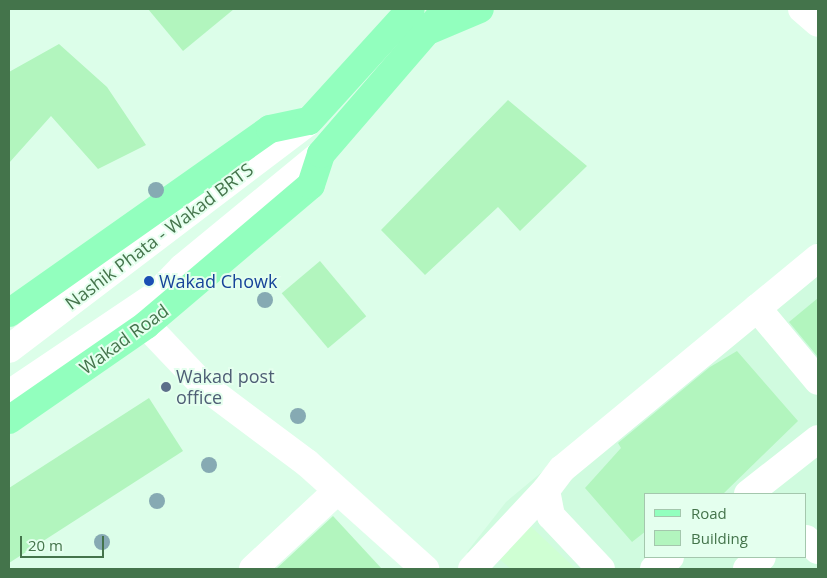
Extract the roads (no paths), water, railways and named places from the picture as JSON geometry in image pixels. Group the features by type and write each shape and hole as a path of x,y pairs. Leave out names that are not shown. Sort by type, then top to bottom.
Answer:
{"main road":[{"name":"Wakad Road","path":"9,420 146,325 310,185 321,154 430,30 446,9"},
{"path":"430,30 480,9"},
{"path":"9,313 270,129 309,121 408,11"}],"street":[{"path":"802,9 818,23"},
{"name":"Nashik Phata - Wakad BRTS","path":"9,349 309,121"},
{"name":"Nashik Phata - Wakad BRTS","path":"9,394 155,296 182,268 321,154"},
{"path":"472,569 546,490 562,469 818,258"},
{"path":"757,308 818,381"},
{"path":"146,325 204,386 307,464 336,492 425,569"},
{"path":"758,491 818,438"},
{"path":"546,490 551,516 601,569"},
{"path":"253,569 336,492"},
{"path":"807,540 818,550"},
{"path":"654,569 669,558"},
{"path":"747,569 761,558"}],"place":[{"name":"Wakad Chowk","path":"149,281"},
{"name":"Wakad post office","path":"166,387"}]}
